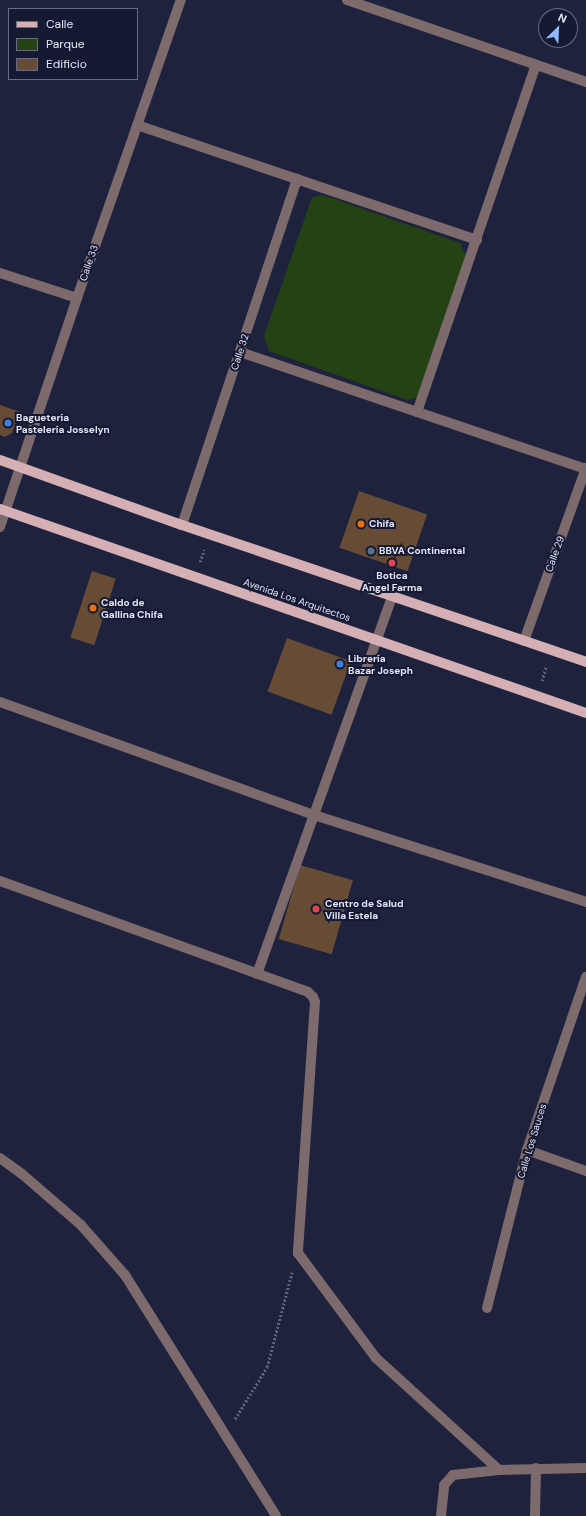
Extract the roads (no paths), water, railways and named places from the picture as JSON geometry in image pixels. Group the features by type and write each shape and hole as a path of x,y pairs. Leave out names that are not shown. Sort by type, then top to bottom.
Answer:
{"main road":[{"path":"0,460 182,525 586,662"},
{"name":"Avenida Los Arquitectos","path":"3,510 586,713"}],"street":[{"name":"Calle 33","path":"0,527 3,510 181,0"},
{"path":"347,0 365,3 586,82"},
{"path":"417,412 536,65"},
{"path":"137,125 477,240"},
{"name":"Calle 32","path":"182,525 297,179"},
{"path":"0,273 77,298"},
{"path":"240,352 586,468"},
{"name":"Calle 29","path":"524,641 586,468"},
{"path":"258,974 392,596"},
{"path":"0,702 314,815 586,902"},
{"path":"0,881 308,992 313,997 315,1002 298,1253 376,1358 498,1470"},
{"name":"Calle Los Sauces","path":"487,1308 527,1150 586,977"},
{"path":"527,1150 586,1171"},
{"path":"0,1158 22,1174 81,1225 125,1275 276,1516"},
{"path":"535,1516 536,1468"},
{"path":"441,1516 444,1486 453,1475 498,1470 586,1468"}],"place":[{"name":"Baguetería Pastelería Josselyn","path":"8,423"},
{"name":"Chifa","path":"361,524"},
{"name":"BBVA Continental","path":"371,551"},
{"name":"Botica Angel Farma","path":"392,563"},
{"name":"Caldo de Gallina Chifa","path":"93,608"},
{"name":"Librería Bazar Joseph","path":"340,664"},
{"name":"Centro de Salud Villa Estela","path":"316,909"}]}
